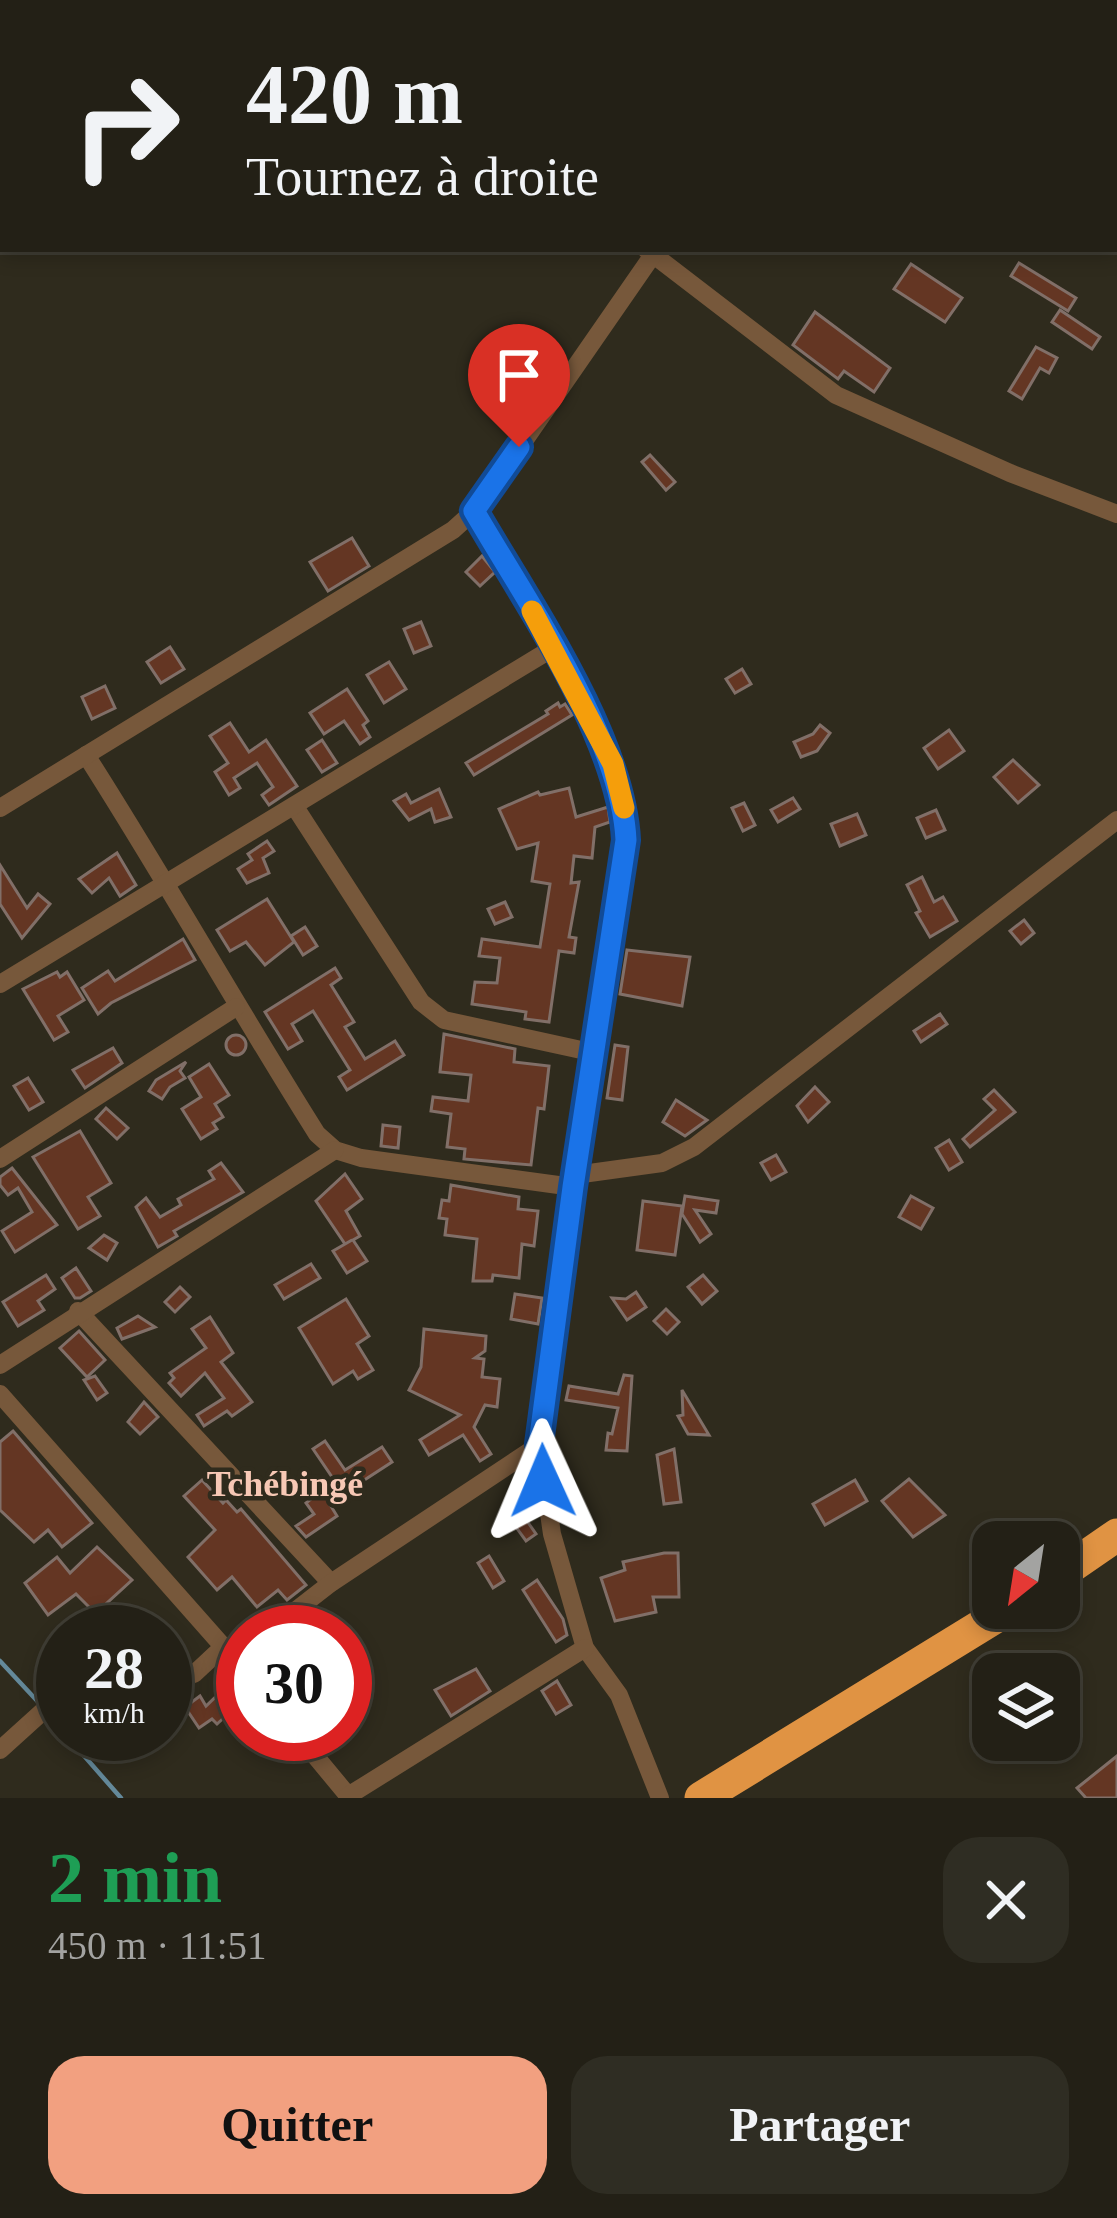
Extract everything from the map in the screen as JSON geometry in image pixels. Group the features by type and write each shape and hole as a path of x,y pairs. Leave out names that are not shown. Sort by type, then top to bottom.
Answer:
{"highway":[{"path":"1080,1560 1117,1534"},
{"path":"701,1798 976,1629"}],"street":[{"path":"0,808 453,530 474,511 651,252"},
{"path":"653,252 836,395 1010,473 1117,514"},
{"path":"474,511 613,764 625,809 626,840 539,1444 553,1534 585,1648 619,1695 660,1798"},
{"path":"0,984 553,648"},
{"path":"86,755 317,1135 335,1150 361,1158 574,1181 662,1163 694,1147 1117,820"},
{"path":"296,807 430,1012 444,1020 595,1053"},
{"path":"0,1159 236,1007"},
{"path":"0,1365 335,1150"},
{"path":"78,1311 331,1582"},
{"path":"0,1394 216,1634"},
{"path":"302,1605 539,1444"},
{"path":"319,1761 349,1797 585,1648"},
{"path":"0,1750 36,1719"}],"building":[{"path":"1019,263 1076,298 1068,311 1011,276"},
{"path":"911,264 962,298 945,322 894,289"},
{"path":"1060,310 1100,337 1092,349 1052,322"},
{"path":"815,312 890,368 874,392 844,371 838,379 793,345"},
{"path":"1036,347 1057,358 1049,373 1040,368 1022,399 1009,391"},
{"path":"650,455 675,482 666,490 642,462"},
{"path":"352,538 369,566 328,591 310,562"},
{"path":"482,556 495,572 480,586 466,572"},
{"path":"421,622 431,646 414,653 404,629"},
{"path":"170,647 184,669 161,683 147,662"},
{"path":"389,662 406,689 384,703 367,675"},
{"path":"742,669 751,684 735,693 726,679"},
{"path":"105,686 115,708 92,719 82,697"},
{"path":"347,689 368,721 363,725 370,737 360,744 344,721 324,734 310,713"},
{"path":"558,703 560,707 565,704 572,715 474,775 466,763 548,714"},
{"path":"230,723 249,752 266,740 297,786 269,805 262,795 273,787 257,763 234,778 240,788 229,795 215,772 228,763 210,736"},
{"path":"820,725 830,733 817,751 801,757 794,742 813,734"},
{"path":"949,730 964,751 938,769 924,748"},
{"path":"322,740 337,763 322,772 307,750"},
{"path":"1013,760 1039,785 1018,803 994,777"},
{"path":"569,788 576,817 608,807 610,822 595,827 592,858 574,856 571,883 579,882 569,937 576,938 574,953 559,951 549,1022 525,1019 526,1012 472,1004 475,982 497,983 500,958 479,956 482,939 540,947 550,884 532,881 538,843 517,849 499,809 538,792"},
{"path":"439,789 451,817 435,822 431,809 409,820 394,801 406,794 411,803"},
{"path":"793,798 800,809 778,822 771,810"},
{"path":"744,803 755,825 743,831 732,808"},
{"path":"936,810 945,830 926,838 917,818"},
{"path":"857,814 866,835 840,846 831,824"},
{"path":"267,841 274,851 263,858 269,873 247,883 238,869 252,860 248,854"},
{"path":"117,853 136,885 120,896 109,878 92,893 79,879"},
{"path":"0,865 27,908 38,894 50,904 22,938 0,904"},
{"path":"922,877 934,902 943,897 957,921 930,937 907,885"},
{"path":"267,899 294,942 265,965 246,942 230,951 217,930"},
{"path":"505,902 512,917 495,924 488,909"},
{"path":"1024,920 1034,933 1021,944 1010,931"},
{"path":"305,927 317,946 303,955 291,936"},
{"path":"183,939 195,960 98,1014 82,988 108,971 115,981"},
{"path":"627,950 690,957 682,1006 620,994"},
{"path":"335,968 341,978 331,985 354,1022 345,1027 365,1059 395,1041 404,1055 347,1090 339,1077 350,1070 313,1011 292,1024 302,1041 288,1049 265,1012"},
{"path":"57,972 60,977 67,972 84,1000 58,1016 68,1032 54,1040 23,989"},
{"path":"940,1014 947,1024 921,1042 914,1031"},
{"path":"444,1034 515,1049 514,1062 549,1066 531,1165 464,1159 465,1149 447,1147 451,1114 431,1111 433,1097 468,1101 471,1075 440,1072"},
{"path":"236,1035 246,1045 236,1055 226,1045"},
{"path":"615,1045 628,1047 622,1100 607,1098"},
{"path":"113,1048 122,1063 85,1088 73,1070"},
{"path":"186,1062 180,1071 185,1078 162,1099 149,1091 156,1080"},
{"path":"209,1064 229,1095 215,1104 223,1117 213,1123 217,1129 201,1139 182,1109 201,1097 189,1077"},
{"path":"28,1078 43,1102 29,1110 14,1086"},
{"path":"815,1087 829,1102 808,1122 797,1106"},
{"path":"994,1090 1015,1112 970,1147 963,1139 995,1110 984,1099"},
{"path":"676,1100 707,1120 685,1136 663,1122"},
{"path":"106,1108 128,1128 117,1139 96,1119"},
{"path":"383,1125 400,1127 398,1148 381,1146"},
{"path":"80,1131 111,1183 88,1197 100,1216 78,1229 33,1157"},
{"path":"949,1140 962,1162 949,1170 936,1148"},
{"path":"776,1155 786,1172 771,1180 761,1163"},
{"path":"221,1163 243,1192 174,1231 177,1236 158,1247 136,1207 146,1198 160,1217 181,1205 178,1199 214,1179 209,1171"},
{"path":"12,1168 57,1225 15,1252 2,1231 32,1212 18,1188 8,1195 0,1185 0,1177"},
{"path":"345,1174 362,1199 346,1211 360,1236 353,1240 367,1261 347,1273 333,1251 352,1240 345,1244 316,1201"},
{"path":"451,1185 519,1197 518,1209 538,1211 534,1246 522,1244 519,1278 493,1275 492,1281 473,1281 477,1239 445,1235 447,1219 439,1218"},
{"path":"685,1196 718,1201 716,1213 695,1210 711,1234 700,1242 682,1214"},
{"path":"911,1196 933,1208 921,1229 899,1217"},
{"path":"643,1201 682,1206 675,1255 637,1250"},
{"path":"104,1235 117,1243 107,1260 89,1248"},
{"path":"311,1264 320,1278 284,1299 275,1285"},
{"path":"76,1268 91,1291 80,1298 75,1298 62,1278"},
{"path":"46,1275 55,1289 38,1301 44,1310 18,1326 3,1302"},
{"path":"703,1275 717,1291 702,1304 688,1287"},
{"path":"180,1287 190,1297 175,1312 165,1302"},
{"path":"636,1292 646,1307 627,1320 612,1298 626,1299"},
{"path":"515,1294 542,1298 538,1324 511,1319"},
{"path":"346,1299 369,1336 357,1344 373,1370 358,1379 353,1371 333,1384 299,1328"},
{"path":"666,1309 679,1322 667,1334 654,1321"},
{"path":"138,1316 155,1327 122,1339 117,1328"},
{"path":"210,1317 233,1353 221,1362 252,1402 204,1426 197,1415 224,1398 205,1373 181,1396 169,1383 174,1378 170,1373 206,1348 192,1329"},
{"path":"424,1329 486,1336 485,1351 475,1358 484,1359 482,1377 500,1379 497,1407 485,1405 474,1427 491,1454 480,1461 463,1435 429,1455 420,1440 460,1415 409,1390 421,1367"},
{"path":"79,1331 105,1360 87,1377 60,1348"},
{"path":"624,1375 632,1376 627,1451 606,1450 618,1408 566,1400 569,1386 618,1394"},
{"path":"95,1376 107,1393 97,1400 84,1380"},
{"path":"682,1390 709,1435 688,1434 678,1416 683,1415"},
{"path":"144,1402 158,1417 140,1434 128,1422"},
{"path":"13,1431 92,1523 62,1547 48,1530 34,1542 0,1510 0,1442"},
{"path":"325,1441 345,1470 382,1447 392,1462 329,1503 337,1516 306,1537 296,1526 314,1514 306,1503 334,1480 313,1449"},
{"path":"674,1449 681,1502 664,1504 657,1455"},
{"path":"909,1479 945,1515 913,1537 882,1501"},
{"path":"202,1480 223,1503 226,1500 237,1512 241,1509 306,1585 287,1600 278,1590 259,1605 232,1577 217,1590 188,1557 215,1530 184,1496"},
{"path":"855,1480 867,1501 825,1525 813,1504"},
{"path":"518,1508 536,1534 526,1541 508,1516"},
{"path":"97,1547 132,1580 109,1605 87,1605 76,1594 61,1605 41,1605 25,1583 57,1557 70,1573"},
{"path":"678,1553 679,1597 653,1597 656,1612 615,1621 601,1578 625,1570 623,1562"},
{"path":"489,1556 504,1581 493,1588 478,1563"},
{"path":"537,1580 563,1619 567,1635 556,1642 523,1590"},
{"path":"476,1669 490,1691 451,1716 435,1690"},
{"path":"557,1681 571,1705 556,1714 542,1691"},
{"path":"200,1696 206,1706 216,1696 216,1723 212,1719 199,1728 192,1718 192,1702"},
{"path":"1117,1756 1117,1798 1086,1798 1077,1788"}],"waterway":[{"path":"0,1661 36,1700"},
{"path":"89,1761 121,1798"}],"slow traffic":[{"path":"532,611 613,764 624,808"}],"district":[{"name":"Tchébingé","path":"285,1484"}],"route":[{"path":"519,447 474,511 613,764 625,809 626,840 539,1444 543,1481"}]}
